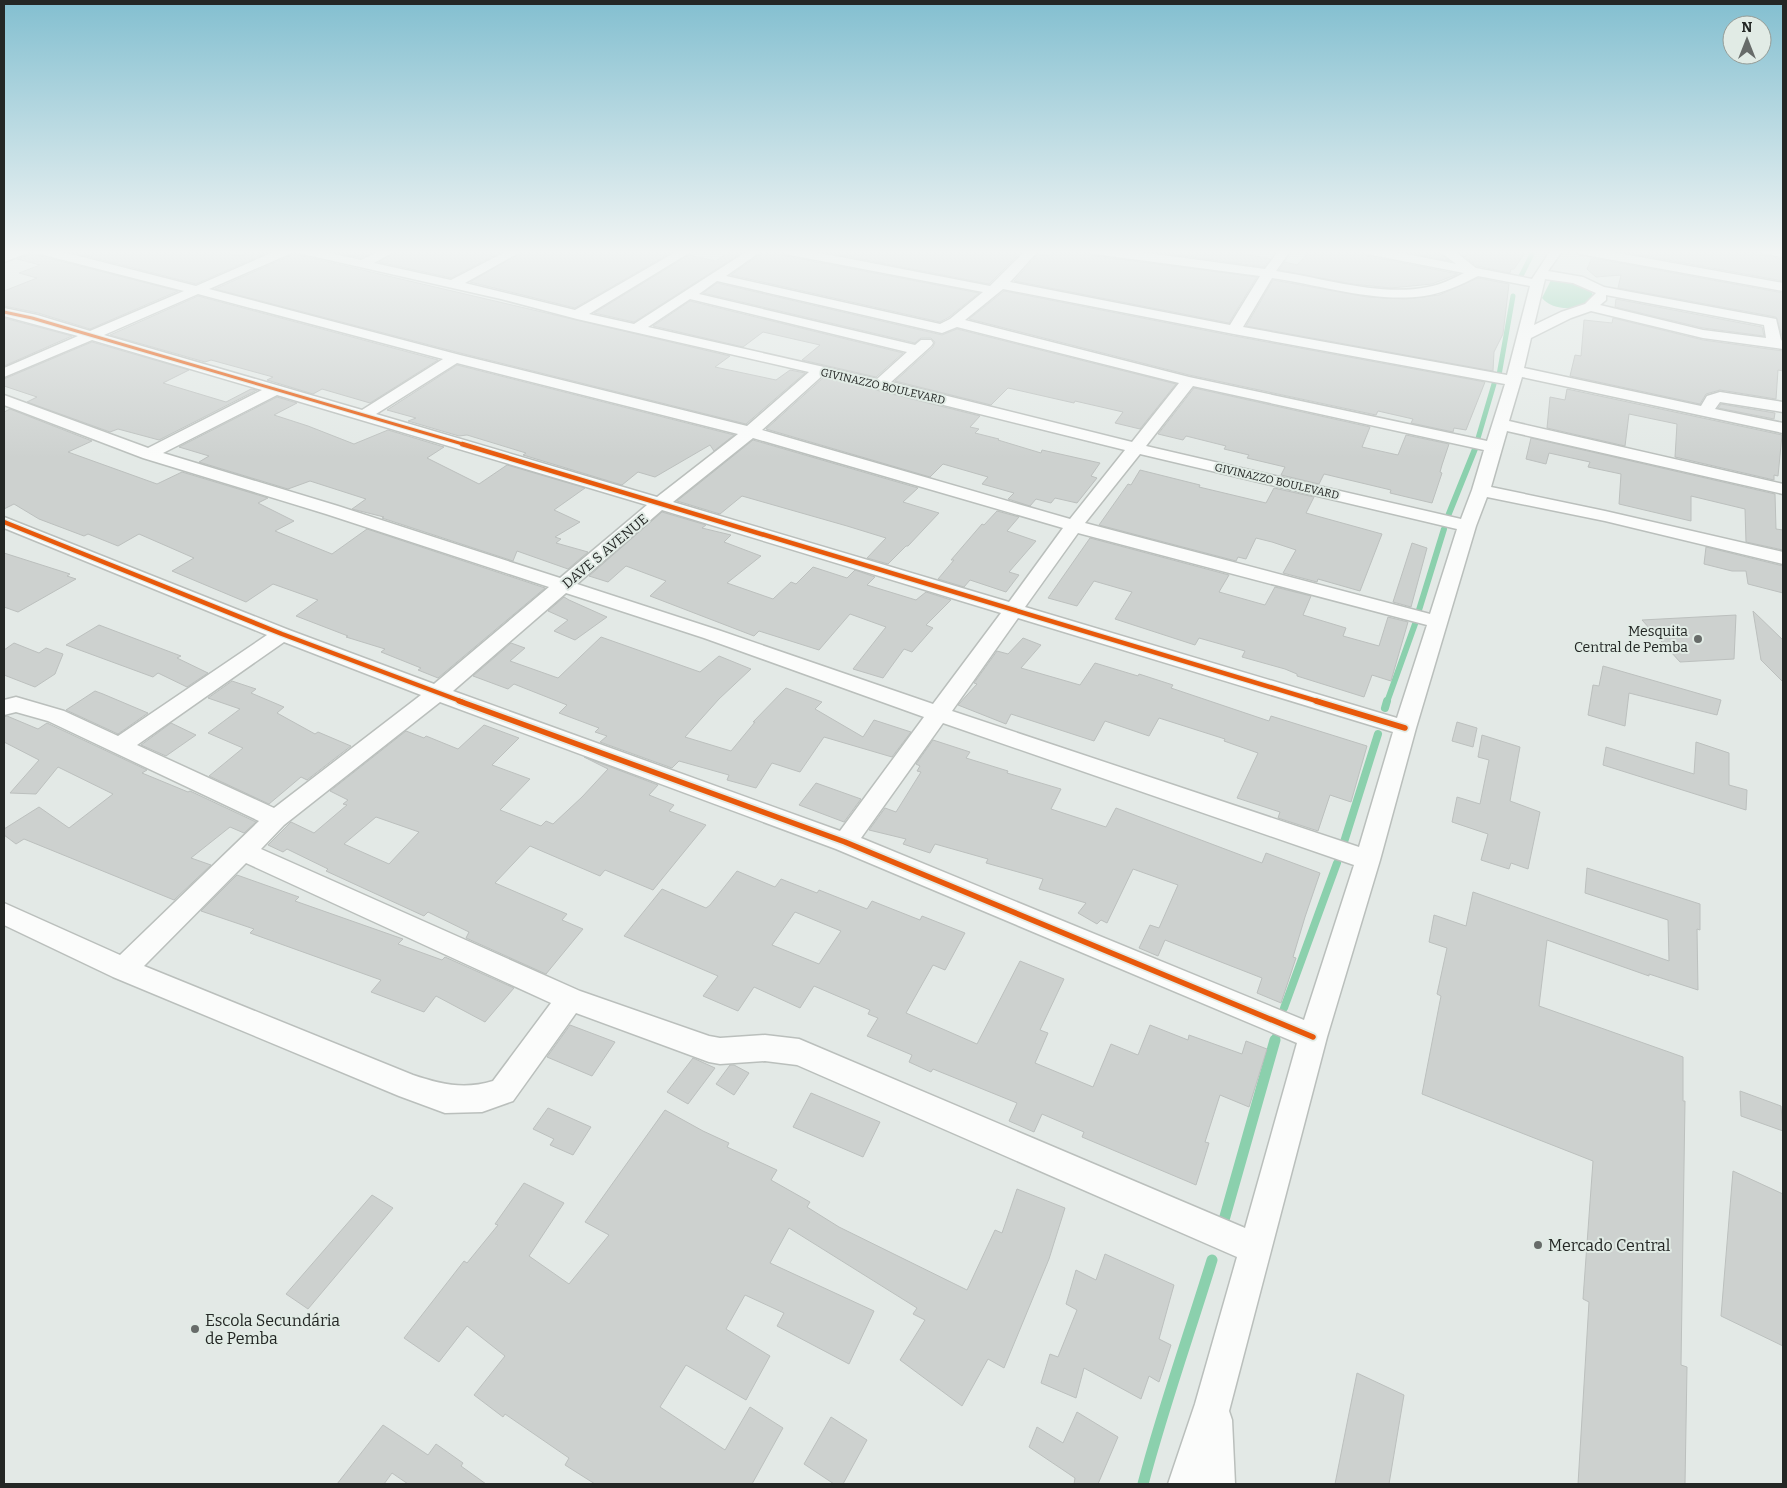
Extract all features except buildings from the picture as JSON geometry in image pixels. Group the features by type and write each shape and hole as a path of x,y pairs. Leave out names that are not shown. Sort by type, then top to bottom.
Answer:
{"street":[{"path":"37,319 277,389 1405,728"},
{"path":"4,373 130,319"},
{"path":"304,319 750,432 1074,526 1438,622"},
{"name":"GIVINAZZO BOULEVARD","path":"600,319 880,384 1135,448 1467,526"},
{"path":"638,327 650,319"},
{"path":"790,319 918,350"},
{"path":"920,319 1190,381 1496,435 1783,489"},
{"path":"880,384 955,319"},
{"path":"1176,319 1514,376 1783,428"},
{"path":"1234,330 1240,319"},
{"path":"1187,1484 1213,1404 1313,1036 1368,860 1405,728 1467,526 1481,490 1514,376 1528,319"},
{"path":"1524,335 1557,319"},
{"path":"1642,319 1695,332 1779,344 1772,322 1758,319"},
{"path":"364,415 454,358"},
{"name":"DAVE S AVENUE","path":"123,969 276,819 437,693 660,504 750,432 819,371"},
{"path":"845,842 1074,526 1190,381"},
{"path":"149,454 277,389"},
{"path":"1706,412 1712,400 1720,397 1783,407"},
{"path":"4,400 149,454 332,510 712,634 938,714 1368,860"},
{"path":"1481,490 1605,516 1783,558"},
{"path":"4,522 282,634 437,693 845,842 1313,1036"},
{"path":"121,745 282,634"},
{"path":"4,708 16,704 56,716 276,819"},
{"path":"243,851 570,999 709,1049 720,1051 765,1048 799,1052 1256,1249"},
{"path":"4,913 123,969 409,1087 446,1099 482,1098 504,1092 570,999"},
{"path":"1213,1404 1216,1484"}],"waterway":[{"path":"1499,375 1509,319"},
{"path":"1476,445 1494,384"},
{"path":"1448,516 1477,444"},
{"path":"1419,610 1444,529"},
{"path":"1387,702 1415,624"},
{"path":"1385,708 1387,701"},
{"path":"1344,842 1378,734"},
{"path":"1284,1008 1337,863"},
{"path":"1275,1041 1278,1029"},
{"path":"1222,1227 1275,1040"},
{"path":"1143,1484 1212,1260"}],"cycle path":[{"path":"37,319 465,445 1405,728"},
{"path":"4,522 282,634 437,693 845,842 1313,1037"}],"place":[{"name":"Mesquita Central de Pemba","path":"1698,639"},
{"name":"Mercado Central","path":"1538,1245"},
{"name":"Escola Secundária de Pemba","path":"195,1329"}]}
